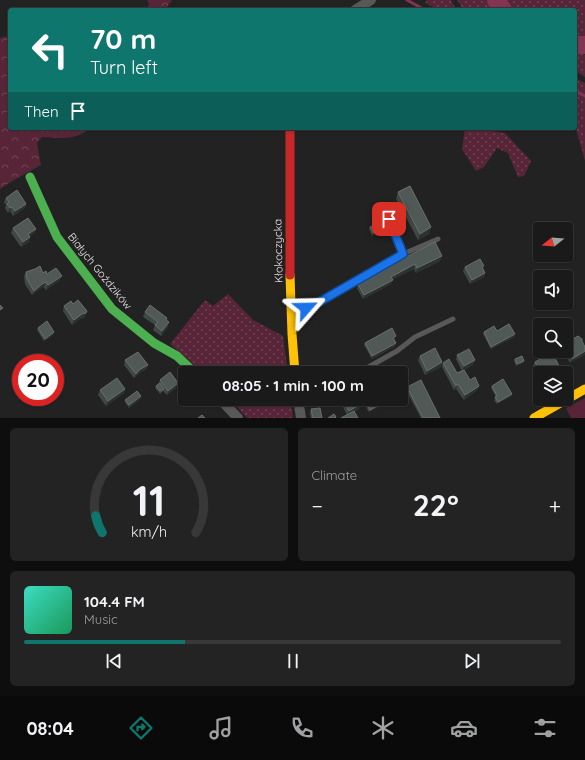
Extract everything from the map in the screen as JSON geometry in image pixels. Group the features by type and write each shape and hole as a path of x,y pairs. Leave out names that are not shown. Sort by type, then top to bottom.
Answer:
{"street":[{"path":"358,8 371,0"},
{"name":"Kłokoczycka","path":"290,130 291,308 294,366"},
{"name":"Białych Goździków","path":"30,178 57,237 112,309 154,343 177,356 188,366"},
{"path":"534,418 585,389"},
{"path":"227,406 238,418"},
{"path":"299,406 301,418"}],"lane":[{"path":"389,219 403,254"},
{"path":"291,308 306,308 321,301 403,254 438,239"},
{"path":"370,366 397,351 415,337 453,319"}],"green space":[{"path":"147,0 172,0 166,8 148,8 149,4"},
{"path":"427,0 451,0 455,8 436,8 425,3"},
{"path":"457,0 585,0 585,40 577,39 577,8 463,8"},
{"path":"8,36 8,130 88,130 79,135 67,138 42,137 37,143 41,165 0,189 0,38"},
{"path":"577,52 585,55 585,77 577,72"},
{"path":"577,79 585,83 585,161 576,130"},
{"path":"465,130 491,130 505,133 531,161 524,176 518,177 508,153 497,148 484,167 476,171 462,149"},
{"path":"228,294 253,320 283,336 287,366 196,366 170,344 205,300 213,306"},
{"path":"585,398 585,418 571,418 566,408 573,406 573,404"},
{"path":"236,406 292,406 293,418 247,418"}],"building":[{"path":"410,186 431,227 420,234 398,192"},
{"path":"17,190 26,204 15,211 7,204 9,202 6,198"},
{"path":"28,218 36,229 28,234 30,237 23,242 13,228"},
{"path":"379,222 382,229 373,233 370,227"},
{"path":"435,242 442,256 417,268 415,264 391,277 393,280 364,295 358,284 367,279 366,278"},
{"path":"398,257 400,260 389,266 387,263"},
{"path":"480,259 484,266 482,267 485,273 472,280 465,267"},
{"path":"40,266 43,273 46,271 47,274 56,268 62,276 48,285 46,282 42,284 34,291 27,279 26,272"},
{"path":"78,300 87,311 74,320 64,306 71,301 73,304"},
{"path":"150,305 167,318 166,320 169,322 162,331 155,325 158,322 145,312"},
{"path":"47,321 54,332 45,339 38,328"},
{"path":"509,324 515,334 491,347 484,332 494,326 497,331"},
{"path":"392,328 396,336 393,338 396,343 372,356 365,343"},
{"path":"578,336 582,339 585,351 572,359 573,358 573,339"},
{"path":"435,348 442,362 427,371 420,356"},
{"path":"469,349 475,360 464,366 457,355"},
{"path":"138,352 148,365 139,370 136,374 125,360"},
{"path":"522,356 524,361 517,364 515,359"},
{"path":"542,358 555,358 559,366 537,366 535,362"},
{"path":"449,359 457,373 464,370 470,380 475,377 479,386 465,395 458,384 456,386 443,363"},
{"path":"170,372 178,383 168,391 160,380"},
{"path":"117,378 125,389 108,401 100,390"},
{"path":"503,379 512,394 498,402 492,386"},
{"path":"421,380 440,418 423,418 408,386"},
{"path":"160,383 164,389 160,391 156,386"},
{"path":"137,391 141,396 129,405 125,400"},
{"path":"346,406 358,406 349,411"},
{"path":"368,406 377,406 370,410"},
{"path":"320,408 322,418 313,418 311,409"},
{"path":"354,411 358,418 341,418"},
{"path":"334,414 336,417 335,418 328,418"},
{"path":"202,415 205,418 198,418"}],"waterway":[{"path":"407,0 421,8"},
{"path":"496,0 502,8"},
{"path":"577,45 585,45"},
{"path":"577,92 585,96"}],"traffic: fast":[{"path":"30,177 57,237 112,309 154,343 177,356 188,366"}],"traffic: slow":[{"path":"290,275 294,366"},
{"path":"534,418 585,389"}],"traffic: jam":[{"path":"290,130 290,275"}],"route":[{"path":"306,308 368,275 403,254 389,219"}]}
